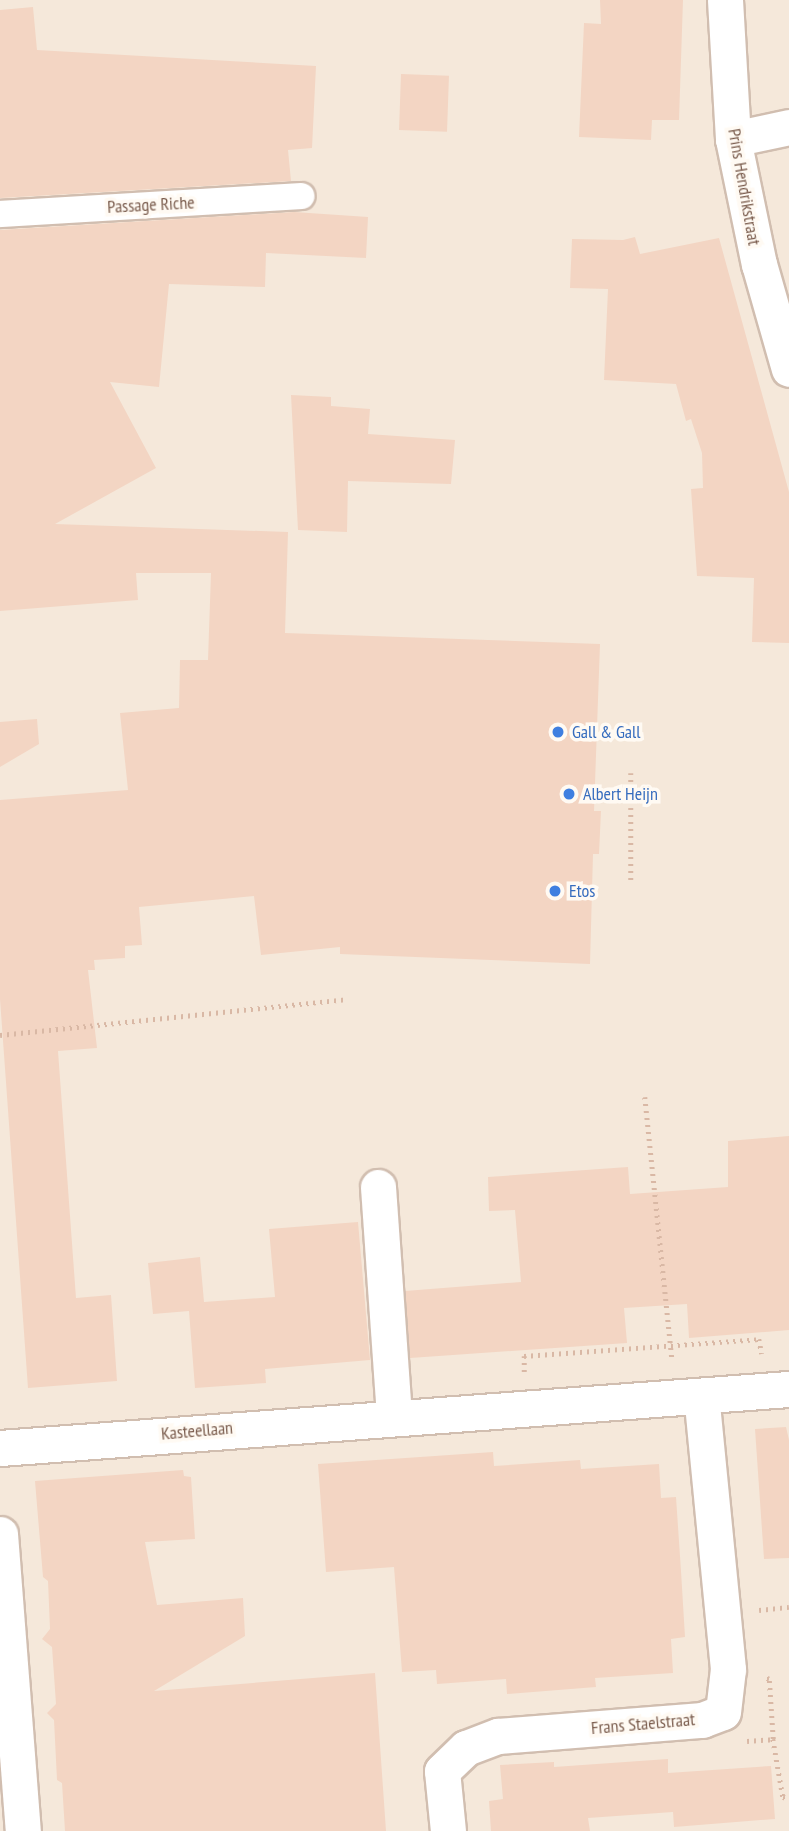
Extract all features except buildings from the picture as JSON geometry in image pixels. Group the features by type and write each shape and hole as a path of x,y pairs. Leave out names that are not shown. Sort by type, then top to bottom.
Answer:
{"street":[{"name":"Prins Hendrikstraat","path":"725,0 733,139 758,264 789,369"},
{"path":"733,139 789,127"},
{"name":"Passage Riche","path":"0,214 301,196"},
{"path":"378,1187 394,1417"},
{"name":"Kasteellaan","path":"0,1448 789,1389"},
{"name":"Frans Staelstraat","path":"448,1831 442,1770 466,1748 498,1736 702,1720 723,1712 729,1668 688,1397"},
{"path":"1,1552 23,1831"}],"path":[{"path":"631,773 631,884"},
{"path":"0,1035 346,999"},
{"path":"645,1097 688,1397"},
{"path":"773,1739 783,1797 789,1799"}],"shaded area":[{"path":"0,0 789,0 789,1831 0,1831"}],"place":[{"name":"Gall & Gall","path":"558,732"},
{"name":"Albert Heijn","path":"569,794"},
{"name":"Etos","path":"555,891"}]}
